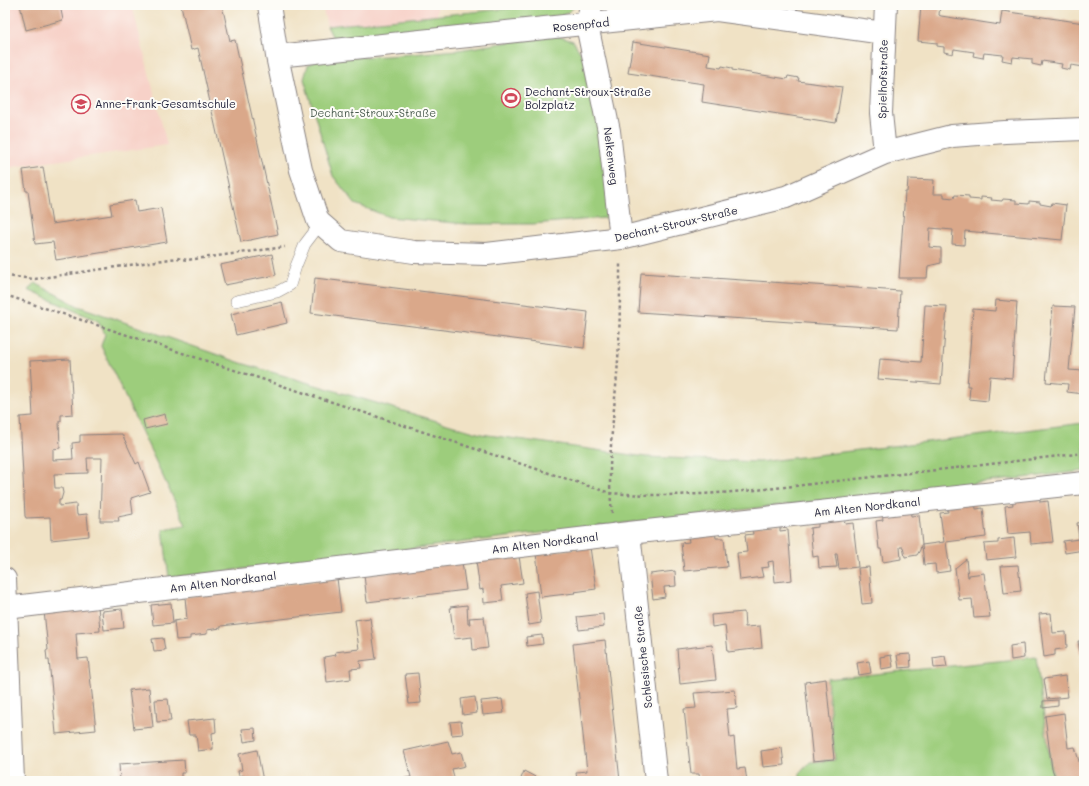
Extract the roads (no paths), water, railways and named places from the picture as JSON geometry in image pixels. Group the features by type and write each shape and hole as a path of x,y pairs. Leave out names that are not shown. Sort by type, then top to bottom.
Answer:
{"street":[{"name":"Dechant-Stroux-Straße","path":"269,5 277,56 302,170 318,221 341,241 414,252 487,254 621,238 786,197 885,153 952,136 1084,129"},
{"name":"Spielhofstraße","path":"885,153 881,113 886,5"},
{"name":"Rosenpfad","path":"277,56 589,15 717,10 884,33"},
{"name":"Nelkenweg","path":"589,15 609,130 621,238"},
{"name":"Am Alten Nordkanal","path":"6,608 622,534 1084,483"},
{"name":"Schlesische Straße","path":"622,534 656,781"},
{"path":"5,579 13,781"}],"lane":[{"path":"236,301 277,292 290,284 305,244 321,223"}],"place":[{"name":"Dechant-Stroux-Straße Bolzplatz","path":"511,98"},
{"name":"Anne-Frank-Gesamtschule","path":"81,104"}]}
